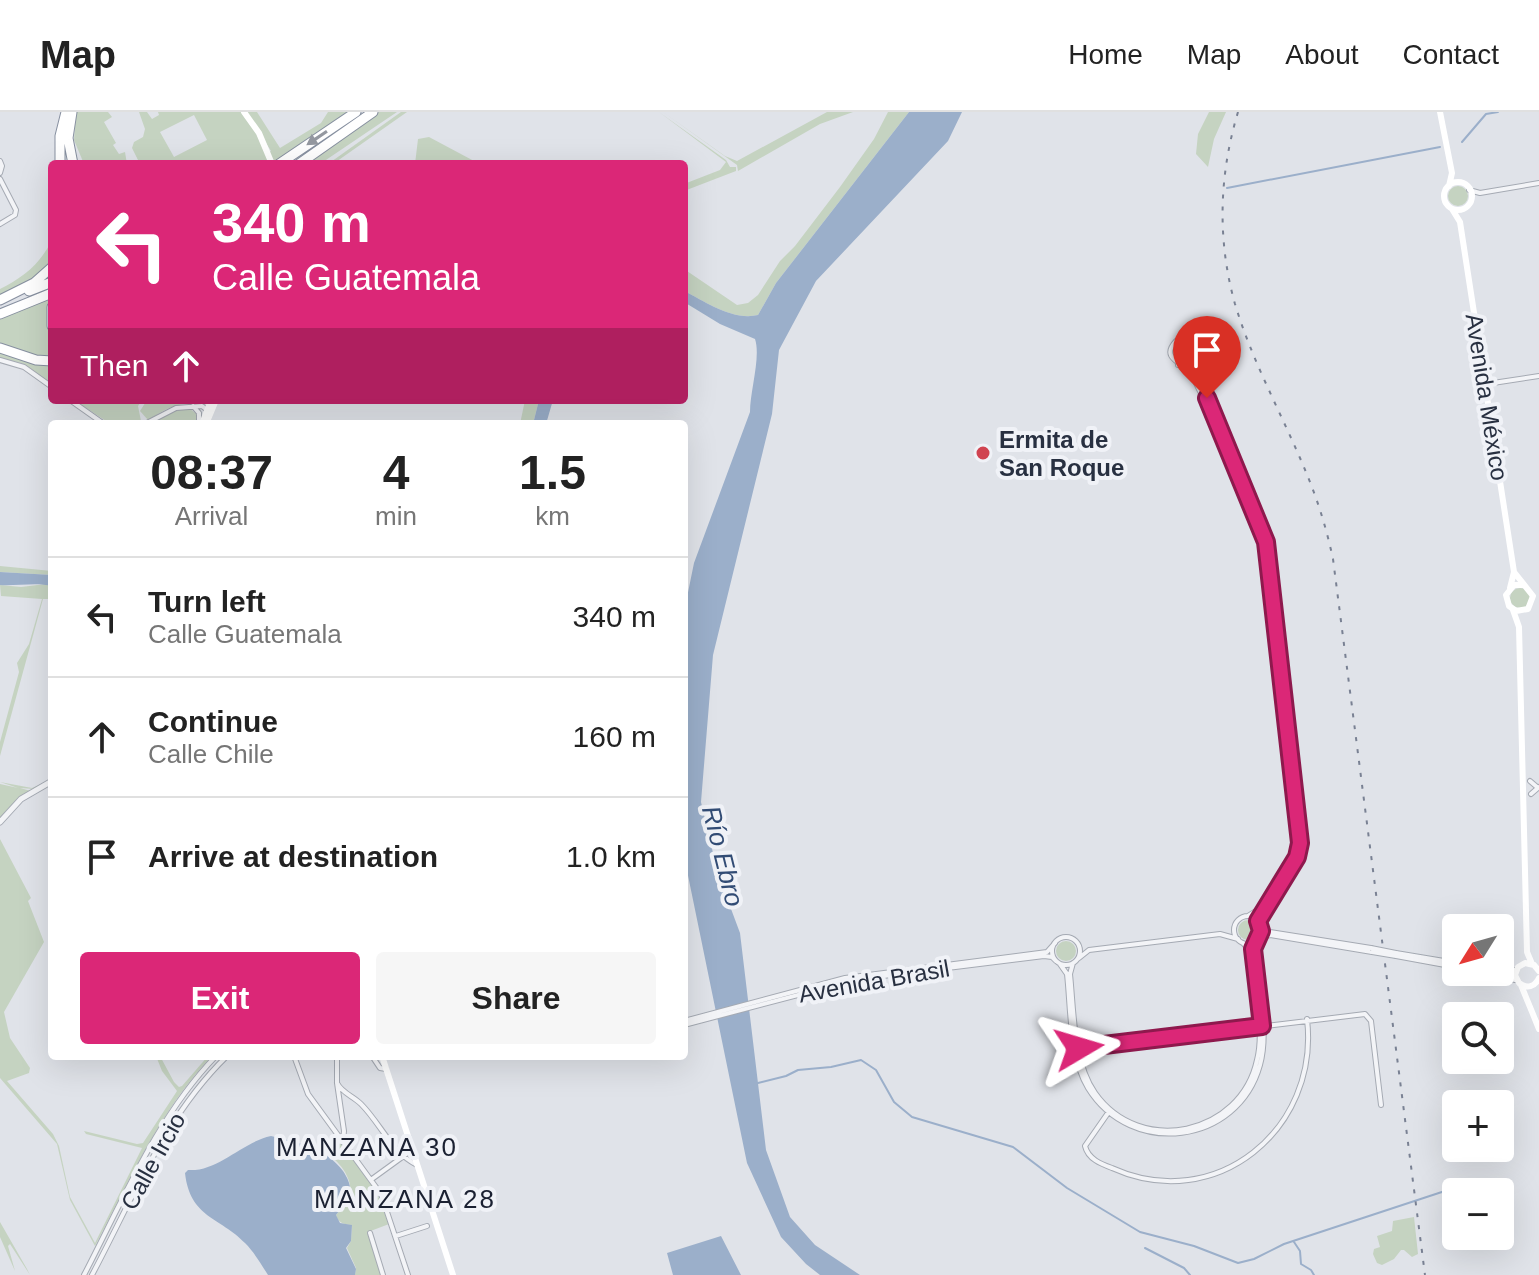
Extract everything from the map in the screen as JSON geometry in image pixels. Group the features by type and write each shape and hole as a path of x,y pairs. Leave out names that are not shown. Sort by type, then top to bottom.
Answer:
{"highway":[{"path":"66,112 70,160"},
{"path":"61,160 66,126 72,112"},
{"path":"285,160 356,112"},
{"path":"305,160 373,112"},
{"path":"66,126 78,160"},
{"path":"0,302 34,283 48,271"},
{"path":"0,302 48,284"},
{"path":"0,314 48,295"},
{"path":"0,348 48,361"}],"main road":[{"path":"244,112 271,160"},
{"path":"1440,112 1452,173 1444,198 1452,209 1463,209 1471,199 1469,190 1452,173"},
{"path":"1449,186 1461,183"},
{"name":"Avenida México","path":"1452,209 1460,222"},
{"name":"Avenida México","path":"1463,209 1460,222 1514,572 1510,588"},
{"path":"203,420 203,408 208,404"},
{"name":"Avenida México","path":"1514,572 1523,585"},
{"path":"1519,627 1525,611 1536,597 1523,585 1510,588 1506,600 1519,627 1527,952 1539,971"},
{"path":"1513,610 1525,611"},
{"path":"1527,952 1519,967 1519,983 1539,1029"},
{"path":"1519,967 1532,964"},
{"path":"1519,983 1537,982"},
{"path":"1527,996 1537,982"},
{"path":"383,1060 453,1275"}],"street":[{"path":"0,161 0,173"},
{"path":"0,179 16,210 15,215 0,224"},
{"path":"1471,199 1480,193 1539,183"},
{"path":"1469,190 1480,193"},
{"path":"1055,943 1053,954 1067,974 1085,1083 1108,1113 1130,1126 1157,1134 1186,1134 1215,1123 1236,1107 1252,1085 1262,1055 1253,949 1261,931 1259,922 1299,852 1266,542 1224,435 1194,370 1195,345 1189,340 1180,339 1173,343 1170,351 1172,359 1190,371 1219,430 1265,556 1296,848 1260,907 1220,934"},
{"path":"1178,365 1191,364 1196,357"},
{"path":"0,360 24,367 48,384"},
{"path":"1493,383 1539,376"},
{"path":"76,404 98,420"},
{"path":"193,406 202,420"},
{"path":"153,420 176,408 203,408"},
{"path":"1530,781 1538,787 1531,794"},
{"path":"0,822 21,799 48,783"},
{"path":"1248,916 1270,932 1371,950"},
{"path":"1235,925 1234,932 1249,950 1260,1026 1257,1062 1245,1091 1215,1119 1184,1130 1145,1128 1113,1112 1089,1083 1077,1049 1070,974 1073,963 1089,950 1220,934 1238,939"},
{"path":"1243,943 1270,935 1442,962"},
{"path":"1020,957 1047,952 1067,937 1089,950"},
{"path":"1078,944 1079,958"},
{"path":"1020,957 1047,956 1058,962 1073,963"},
{"name":"Avenida Brasil","path":"688,1022 845,978 1020,957"},
{"path":"1514,971 1519,967"},
{"path":"1514,980 1519,983"},
{"path":"1077,1049 1361,1013 1368,1016 1381,1105"},
{"path":"1108,1113 1086,1141 1085,1149 1091,1157 1115,1170 1143,1178 1172,1181 1199,1178 1232,1166 1267,1141 1293,1107 1307,1063 1307,1019"},
{"name":"Calle Ircio","path":"84,1275 165,1122 213,1060"},
{"name":"Calle Ircio","path":"92,1275 176,1117 223,1060"},
{"path":"295,1060 306,1091 372,1180 385,1203 408,1275"},
{"path":"337,1060 343,1141"},
{"path":"375,1060 380,1068 386,1069"},
{"path":"340,1091 365,1108 402,1157 416,1162"},
{"path":"372,1180 412,1150"},
{"path":"396,1236 427,1226"},
{"path":"370,1233 383,1275"}],"green space":[{"path":"76,112 108,112 112,117 104,122 116,143 113,145 119,154 125,152 126,160 82,160 74,140"},
{"path":"139,112 147,112 152,119 159,115 158,112 241,112 266,154 271,151 247,112 257,112 280,148 321,123 328,112 350,112 277,160 138,160 132,148 134,142 143,137 145,129","holes":["194,115 207,140 174,157 160,132"]},
{"path":"379,112 397,112 326,160 312,160"},
{"path":"401,112 407,112 339,160 334,160"},
{"path":"659,112 726,160 730,167 736,167 736,171 688,189 688,182 720,170 726,162"},
{"path":"663,112 725,156 737,161 827,112 853,112 820,124 738,171 737,165"},
{"path":"888,112 909,112 776,283 758,315 729,313 688,293 688,272 737,305 748,303 758,295 780,261 795,246 874,139"},
{"path":"1209,112 1226,112 1214,139 1208,167 1196,154 1198,134"},
{"path":"429,137 472,160 415,160 418,139"},
{"path":"1458,186 1465,189 1468,196 1465,203 1458,206 1451,203 1448,196 1451,189"},
{"path":"48,246 48,267 35,280 0,297 0,289 17,280"},
{"path":"48,299 48,358 0,347 0,318"},
{"path":"1184,342 1191,345 1194,352 1191,359 1184,362 1177,359 1174,352 1177,345"},
{"path":"0,351 48,363 48,381 21,363 0,358"},
{"path":"80,404 139,404 141,420 104,420"},
{"path":"144,404 183,404 148,420 140,411"},
{"path":"524,404 538,404 534,420 521,420"},
{"path":"189,408 199,416 198,420 158,420"},
{"path":"0,566 48,571 48,575 0,572"},
{"path":"0,585 48,585 48,599 43,599 0,756 0,742 19,672 17,663 29,644 42,599 1,596"},
{"path":"1520,588 1527,591 1530,598 1527,605 1520,608 1513,605 1510,598 1513,591"},
{"path":"48,781 35,789 20,788 31,791 0,820 0,784 18,788 0,782 32,788"},
{"path":"0,839 31,898 28,901 44,942 4,1012 10,1038 30,1068 29,1073 7,1081 53,1134 59,1146 70,1197 95,1243 142,1148 84,1131 143,1143 177,1091 158,1060 162,1060 179,1087 205,1060 208,1060 161,1123 95,1246 70,1200 57,1144 0,1078"},
{"path":"1244,920 1252,920 1258,930 1252,940 1244,940 1238,934 1238,926"},
{"path":"1066,941 1073,944 1076,951 1073,958 1066,961 1059,958 1056,951 1059,944"},
{"path":"341,1142 375,1188 389,1224 368,1232 382,1275 355,1275 356,1268 347,1248 351,1241 352,1225 340,1222 336,1215 348,1200 350,1186 345,1172 323,1152 327,1144"},
{"path":"1414,1217 1418,1254 1412,1257 1401,1250 1394,1259 1382,1265 1377,1263 1373,1254 1374,1249 1380,1247 1377,1236 1392,1231 1393,1221"},
{"path":"0,1222 30,1275 10,1244 15,1271 0,1237"}],"water":[{"path":"909,112 962,112 948,141 816,281 779,350 772,414 713,655 701,802 718,874 740,933 766,1150 790,1217 815,1245 860,1275 820,1275 806,1264 781,1237 747,1163 688,875 688,592 694,563 750,412 757,346 755,339 720,324 688,304 688,293 729,313 758,315 776,283"},
{"path":"538,404 552,404 547,420 534,420"},
{"path":"0,572 48,575 48,585 0,585"},
{"path":"271,1136 320,1151 345,1174 350,1193 347,1203 336,1215 340,1223 352,1225 351,1241 346,1248 356,1269 355,1275 268,1275 245,1243 208,1215 193,1199 185,1173 188,1170 220,1162 250,1144"},
{"path":"721,1236 741,1275 673,1275 667,1253"}],"waterway":[{"path":"1462,142 1486,114 1498,112"},
{"path":"1227,188 1440,147"},
{"path":"758,1083 798,1070 861,1060 876,1070 894,1102 912,1117 1013,1147 1067,1188 1140,1232 1194,1246 1238,1263 1254,1259 1284,1244 1442,1192"},
{"path":"1294,1242 1300,1251 1301,1264 1314,1275"},
{"path":"1145,1248 1184,1268 1190,1275"}],"railway":[{"path":"1238,112 1224,184 1225,256 1242,326 1312,487 1333,559 1425,1275"}],"place":[{"name":"Ermita de San Roque","path":"983,453"}],"district":[{"name":"MANZANA 30","path":"367,1147"},
{"name":"MANZANA 28","path":"405,1199"}],"route":[{"path":"1079,1048 1262,1026 1253,949 1261,931 1258,921 1299,852 1266,542 1207,398"}],"water label":[{"name":"Río Ebro","path":"723,856"}]}
